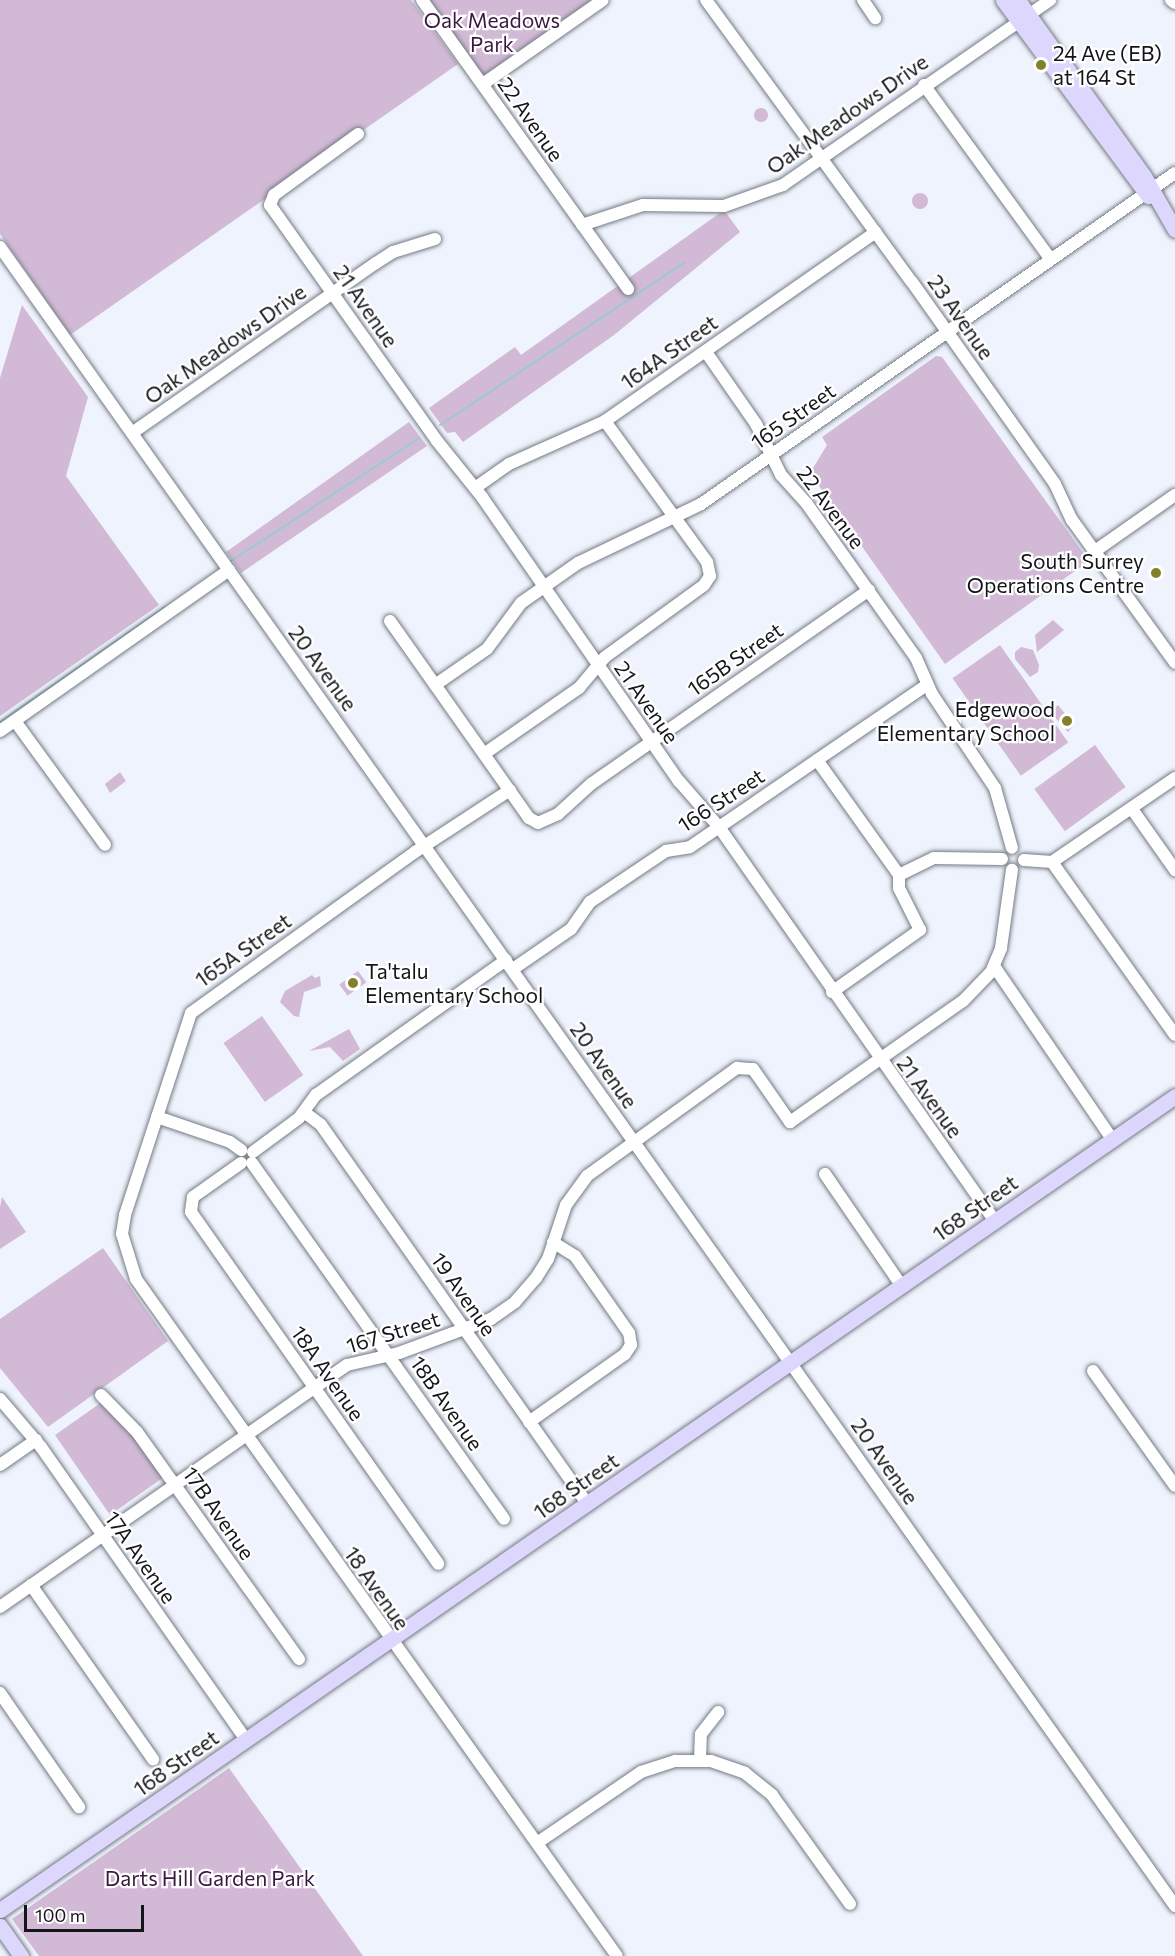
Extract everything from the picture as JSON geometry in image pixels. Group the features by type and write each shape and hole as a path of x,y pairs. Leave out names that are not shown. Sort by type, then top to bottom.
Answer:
{"main road":[{"path":"1003,0 1024,18 1175,230"},
{"path":"1018,0 1024,18"},
{"name":"168 Street","path":"0,1910 1175,1096"},
{"path":"0,1926 21,1956"}],"street":[{"name":"22 Avenue","path":"422,0 628,289"},
{"path":"483,84 603,0"},
{"name":"23 Avenue","path":"706,0 876,232 1055,484 1072,520 1175,663"},
{"path":"863,0 875,18"},
{"name":"Oak Meadows Drive","path":"582,225 643,205 703,208 739,203 783,185 823,160 924,85 1050,0"},
{"path":"1171,0 1175,3"},
{"path":"924,85 1049,257"},
{"name":"21 Avenue","path":"358,134 274,195 270,205 475,488 651,741 703,812 719,827 879,1060 994,1220"},
{"name":"165 Street","path":"435,685 488,649 521,603 601,549 701,504 947,332 1049,257 1175,173"},
{"name":"164A Street","path":"475,488 509,464 605,420 876,232"},
{"name":"Oak Meadows Drive","path":"132,433 393,252 435,239"},
{"name":"20 Avenue","path":"0,247 1175,1906"},
{"name":"22 Avenue","path":"706,352 756,424 770,456 916,658 927,685 995,788 1012,848"},
{"path":"484,754 579,688 621,643 704,585 710,576 707,562 605,420"},
{"path":"1095,551 1175,495"},
{"path":"0,731 229,570"},
{"name":"165B Street","path":"510,790 529,818 538,823 558,814 591,784 869,590"},
{"path":"390,621 510,790"},
{"name":"166 Street","path":"191,1202 304,1112 316,1095 510,965 571,929 590,902 666,851 690,847 927,685"},
{"path":"15,721 105,845"},
{"path":"818,760 899,875 899,888 920,930 832,992"},
{"path":"1024,860 1052,862 1175,778"},
{"name":"165A Street","path":"122,1234 185,1025 195,1009 425,845 510,790"},
{"path":"1132,808 1175,870"},
{"path":"1002,859 1012,848 1019,850 1024,860"},
{"path":"879,1060 963,1001 994,966 1007,924 1012,870 1002,859 934,858 899,875"},
{"path":"1012,870 1019,869 1024,860"},
{"path":"1052,862 1175,1035"},
{"path":"994,966 1112,1139"},
{"name":"167 Street","path":"0,1607 347,1365 389,1355 466,1330 491,1319 526,1292 543,1267 560,1216 577,1186 634,1140 737,1068 753,1069 790,1122 879,1060"},
{"name":"19 Avenue","path":"304,1112 321,1125 587,1503"},
{"name":"18B Avenue","path":"157,1117 230,1142 247,1157 504,1519"},
{"path":"825,1174 901,1285"},
{"name":"18A Avenue","path":"191,1202 191,1212 438,1564"},
{"name":"18 Avenue","path":"122,1234 136,1279 617,1956"},
{"path":"529,1422 625,1354 631,1344 629,1333 575,1256 553,1242"},
{"path":"1094,1371 1175,1486"},
{"name":"17B Avenue","path":"101,1395 137,1432 299,1659"},
{"name":"17A Avenue","path":"0,1399 36,1440 246,1740"},
{"path":"0,1465 36,1440"},
{"path":"31,1585 153,1759"},
{"path":"0,1693 79,1807"},
{"path":"700,1760 701,1734 718,1712"},
{"path":"537,1844 641,1772 675,1761 700,1760 734,1768 764,1787 850,1904"}],"green space":[{"path":"0,0 411,0 458,64 70,335 0,234"},
{"name":"Oak Meadows Park","path":"430,0 592,0 483,76"},
{"path":"758,108 764,108 768,115 764,122 758,122 754,118 754,112"},
{"path":"917,193 923,193 928,201 926,207 917,209 912,204 912,198"},
{"path":"724,210 740,232 614,335 463,442 455,432 447,433 429,408 515,347 521,355"},
{"path":"22,305 88,397 66,476 159,605 0,716 0,378"},
{"path":"936,356 942,357 1089,561 945,664 810,473 827,445 822,437"},
{"path":"409,422 427,446 241,573 226,552"},
{"path":"1053,620 1064,630 1037,652 1035,635"},
{"path":"1000,645 1068,742 1021,776 952,678"},
{"path":"1021,647 1033,650 1039,665 1038,672 1030,677 1015,659 1015,652"},
{"path":"1058,705 1074,725 1068,732 1050,712"},
{"path":"1095,745 1126,787 1065,831 1034,789"},
{"path":"120,772 126,781 110,793 105,784"},
{"path":"358,971 366,982 348,996 339,985"},
{"path":"312,975 315,978 320,976 321,986 304,992 299,1017 294,1016 280,1002 285,991"},
{"path":"262,1016 303,1075 265,1102 223,1043"},
{"path":"349,1029 360,1049 343,1061 330,1047 309,1051"},
{"path":"2,1197 26,1232 0,1249 0,1207"},
{"path":"103,1248 168,1341 48,1427 0,1368 0,1319"},
{"path":"102,1402 132,1432 164,1477 110,1515 55,1435"},
{"name":"Darts Hill Garden Park","path":"229,1768 363,1956 39,1956 12,1919"}],"waterway":[{"path":"440,425 684,263"},
{"path":"231,561 419,438"},
{"path":"0,722 165,607"}],"place":[{"name":"24 Ave (EB) at 164 St","path":"1041,65"},
{"name":"South Surrey Operations Centre","path":"1156,573"},
{"name":"Edgewood Elementary School","path":"1067,721"},
{"name":"Ta'talu Elementary School","path":"353,983"}]}
